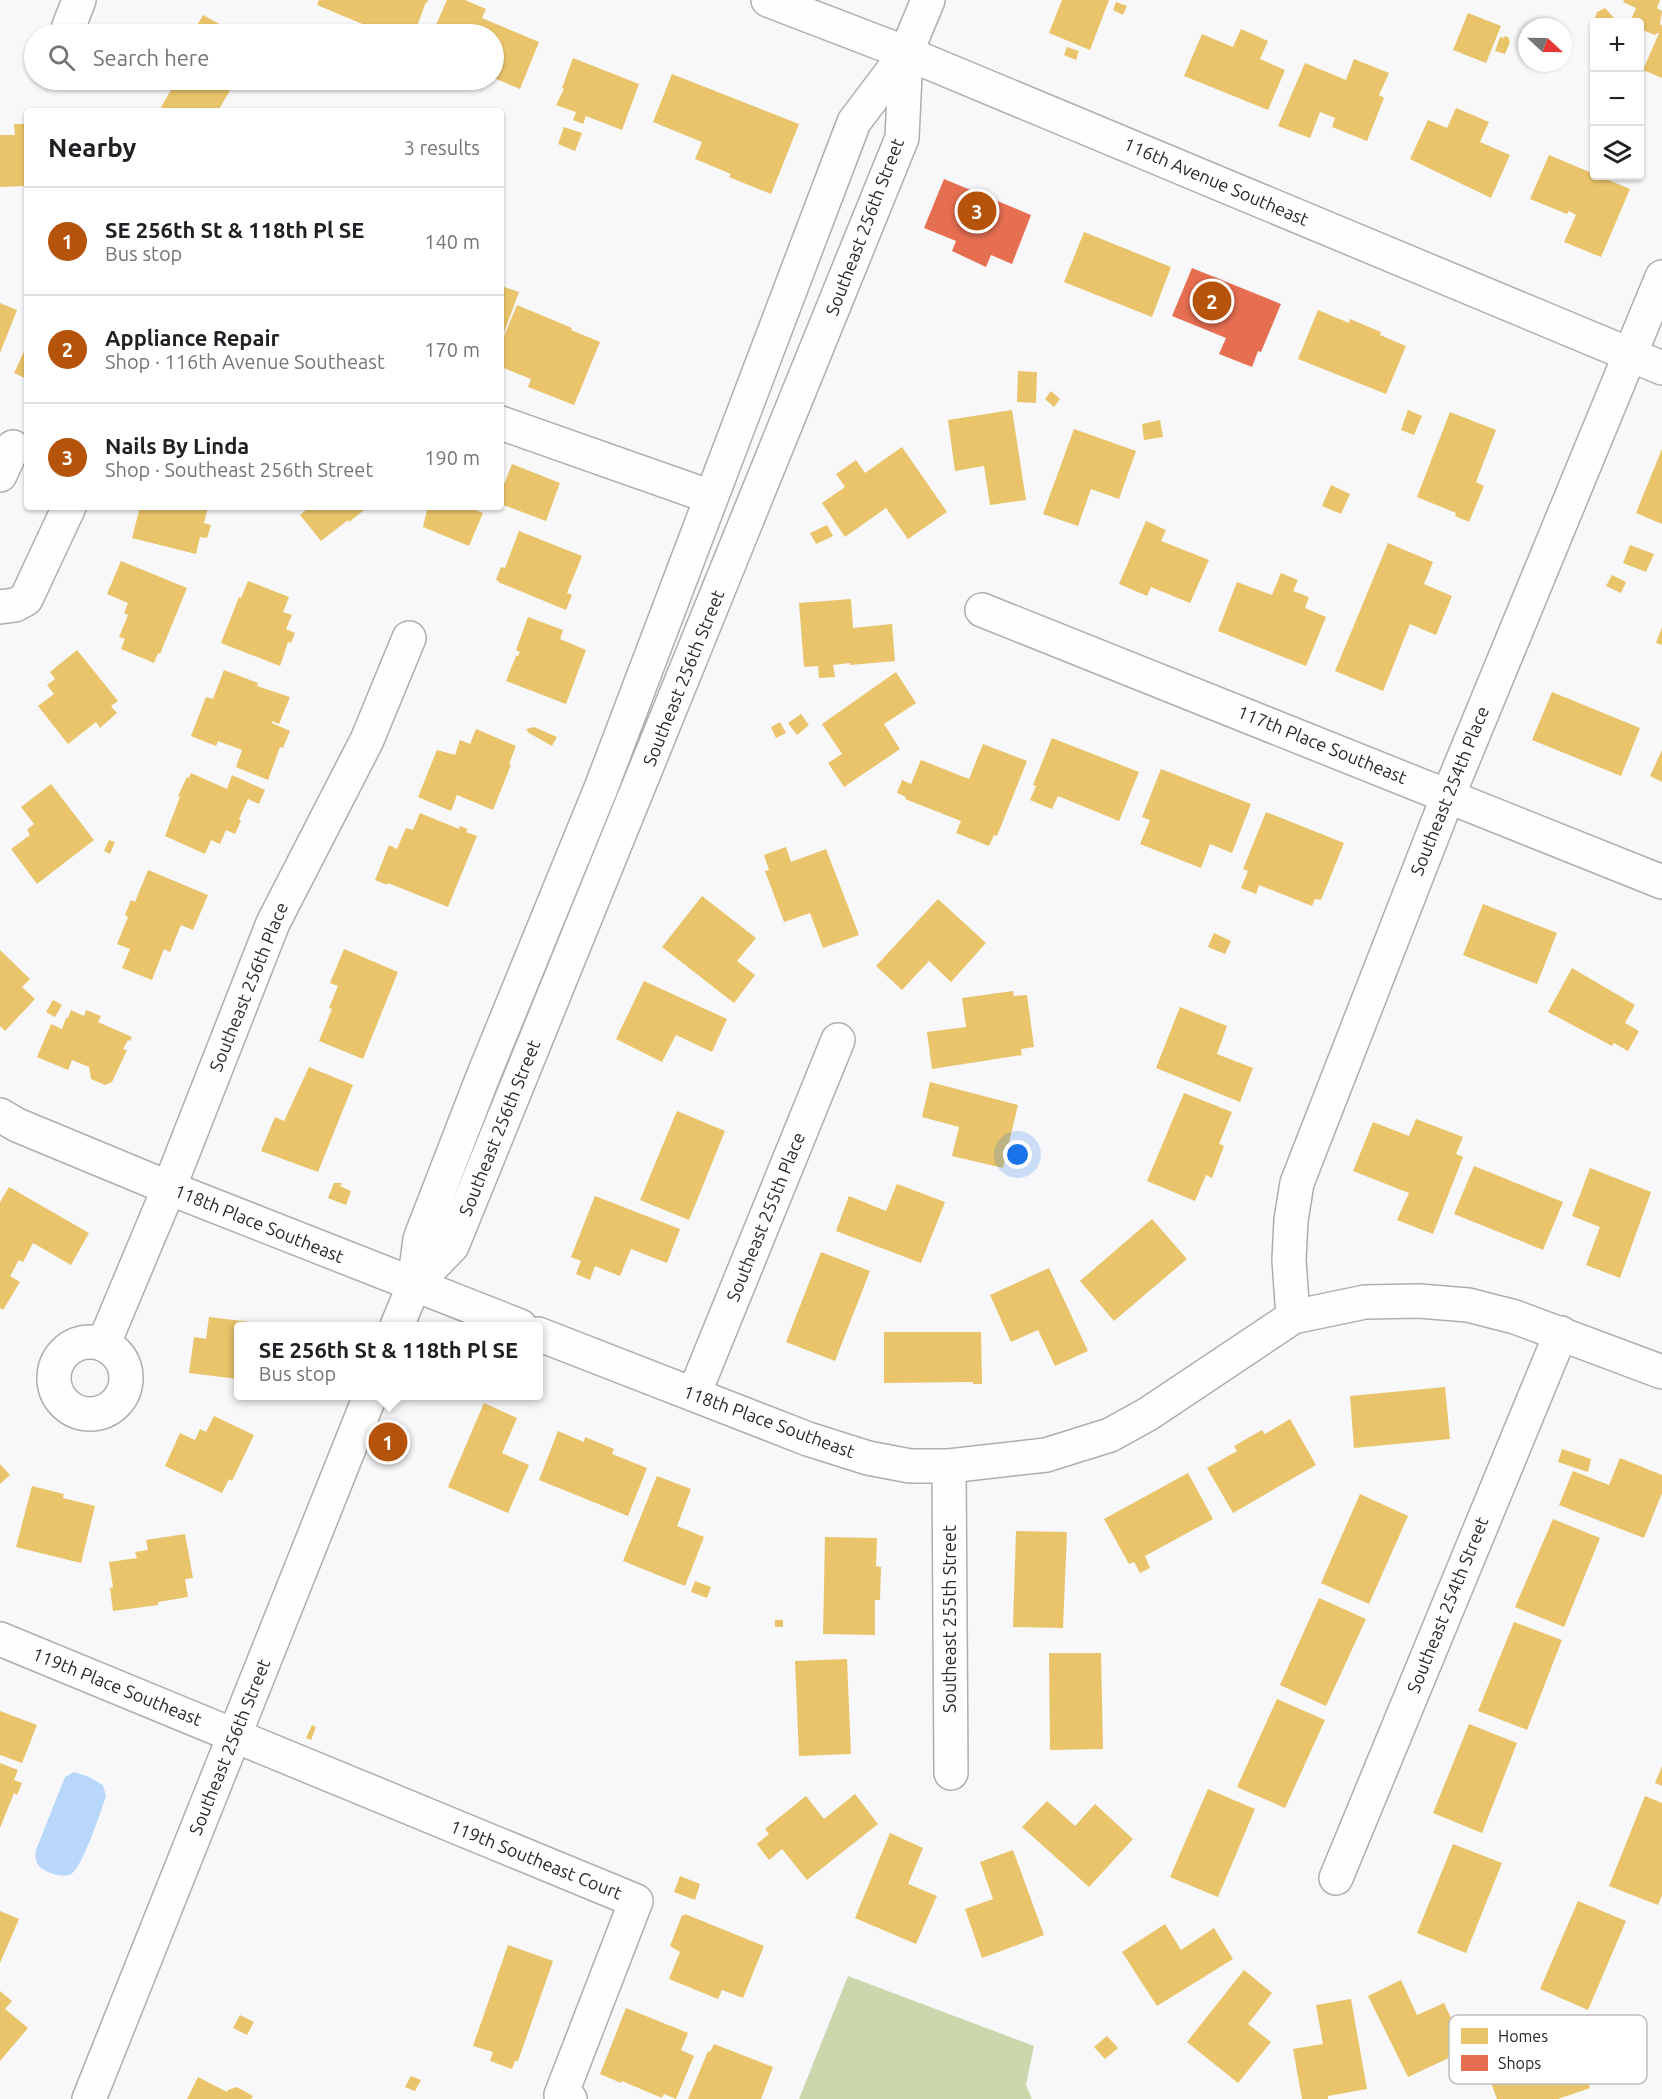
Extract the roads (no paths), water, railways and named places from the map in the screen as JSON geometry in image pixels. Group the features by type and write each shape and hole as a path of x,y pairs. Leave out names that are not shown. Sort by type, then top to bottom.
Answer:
{"street":[{"name":"116th Avenue Southeast","path":"768,0 906,52 1662,368"},
{"name":"Southeast 256th Street","path":"399,1322 414,1285 420,1239 482,1079 601,788 854,122 906,52 928,0"},
{"name":"Southeast 256th Street","path":"414,1285 452,1246 902,138 906,52"},
{"name":"Southeast 254th Place","path":"1293,1317 1289,1260 1291,1220 1297,1183 1448,796 1662,277"},
{"path":"504,424 711,496"},
{"path":"0,607 15,605 26,599 68,510"},
{"name":"117th Place Southeast","path":"982,610 1662,882"},
{"name":"Southeast 256th Place","path":"104,1344 169,1188 273,923 367,740 409,638"},
{"name":"Southeast 255th Place","path":"694,1394 838,1040"},
{"name":"118th Place Southeast","path":"0,1115 17,1125 169,1188 510,1322"},
{"path":"1293,1317 1365,1302 1419,1301 1468,1305 1515,1317 1662,1372"},
{"name":"118th Place Southeast","path":"543,1336 808,1439 867,1458 910,1466 949,1466 1046,1455 1110,1435 1148,1414 1293,1317"},
{"name":"Southeast 254th Street","path":"1336,1878 1561,1333"},
{"name":"Southeast 256th Street","path":"89,2099 368,1400"},
{"name":"Southeast 255th Street","path":"949,1466 951,1773"},
{"name":"119th Place Southeast","path":"0,1639 235,1736"},
{"name":"119th Southeast Court","path":"235,1736 636,1900 561,2095 570,2099"}],"water":[{"path":"74,1772 103,1785 106,1796 91,1838 75,1870 66,1875 53,1874 39,1866 36,1861 36,1850 65,1777"}],"place":[{"name":"Nails By Linda","path":"977,211"},
{"name":"Appliance Repair","path":"1212,301"},
{"name":"SE 256th St & 118th Pl SE","path":"388,1442"}]}
